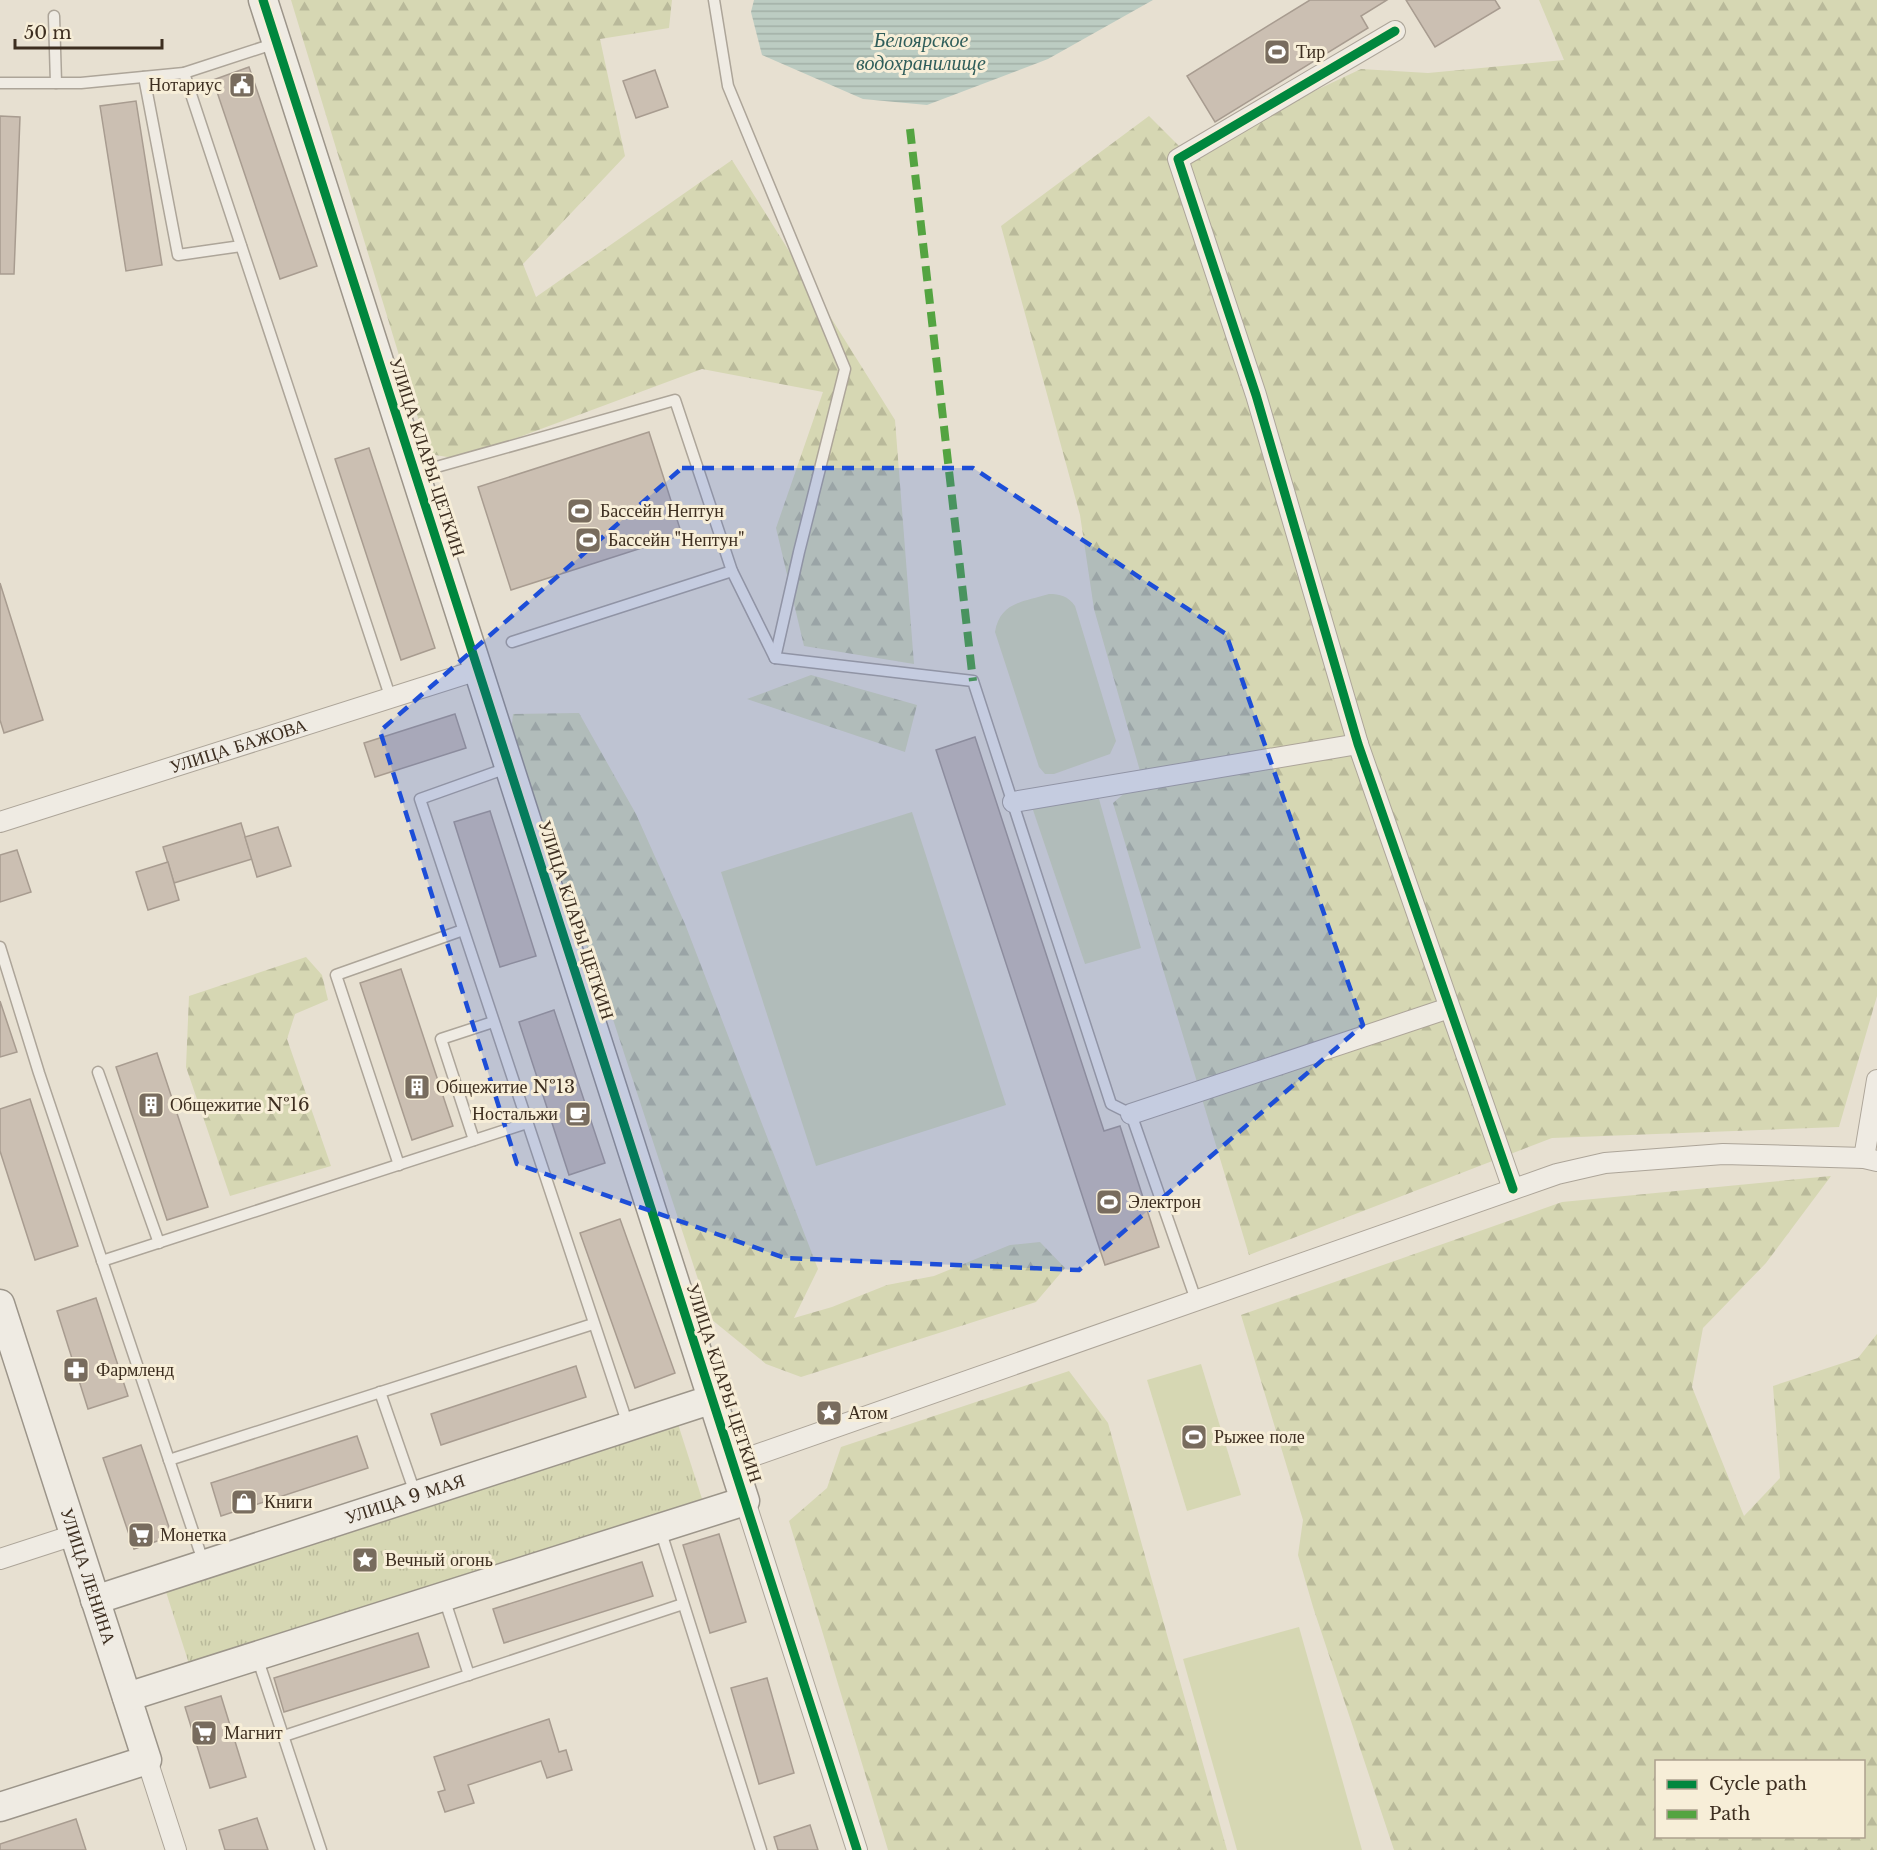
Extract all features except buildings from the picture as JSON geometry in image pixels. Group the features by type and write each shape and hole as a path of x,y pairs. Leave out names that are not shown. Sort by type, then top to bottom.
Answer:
{"street":[{"name":"УЛИЦА КЛАРЫ ЦЕТКИН","path":"263,0 857,1850"},
{"path":"1395,31 1178,159 1256,395 1358,744 1513,1189"},
{"name":"УЛИЦА БАЖОВА","path":"0,822 478,670"},
{"path":"1012,802 1358,744"},
{"path":"1131,1114 1449,1008"},
{"path":"733,1463 1557,1174 1605,1163 1723,1154 1870,1160 1877,1080"},
{"name":"УЛИЦА ЛЕНИНА","path":"0,1304 176,1850"},
{"name":"УЛИЦА 9 МАЯ","path":"95,1600 713,1399"},
{"path":"126,1697 745,1502"},
{"path":"0,1559 74,1535"},
{"path":"0,1807 147,1760"}],"lane":[{"path":"714,0 728,86 845,369 775,658"},
{"path":"54,16 56,83"},
{"path":"0,82 81,83 184,73 276,43"},
{"path":"184,73 391,699"},
{"path":"144,77 178,255 242,246"},
{"path":"415,474 675,400 732,571 775,658"},
{"path":"512,642 732,571"},
{"path":"775,658 973,681 1111,1104 1131,1114 1196,1300"},
{"path":"509,767 420,800 629,1428"},
{"path":"399,1165 336,975 463,930"},
{"path":"0,947 204,1565"},
{"path":"474,1140 441,1039 493,1022"},
{"path":"98,1072 159,1242"},
{"path":"102,1261 527,1123"},
{"path":"169,1460 593,1324"},
{"path":"380,1392 416,1496"},
{"path":"660,1528 761,1850"},
{"path":"443,1597 469,1675"},
{"path":"284,1736 683,1604"},
{"path":"257,1656 321,1850"}],"highlighted area":[{"path":"682,468 973,468 1226,634 1363,1025 1079,1270 785,1258 517,1164 380,731"}],"green space":[{"path":"291,0 672,0 669,28 600,39 625,156 523,264 536,297 732,160 895,420 914,664 804,646 776,528 823,392 702,369 460,459 429,454"},
{"path":"1539,0 1877,0 1877,996 1839,1127 1552,1138 1249,1255 1113,803 1142,778 1094,609 1080,515 1001,226 1149,116 1185,152 1361,69 1428,73 1564,60"},
{"path":"1049,594 1064,596 1075,606 1116,741 1110,754 1054,774 1045,774 1039,767 995,632 998,622 1007,609"},
{"path":"811,675 917,705 905,752 747,699"},
{"path":"579,713 636,814 685,924 818,1269 794,1318 832,1307 887,1285 934,1276 1010,1245 1040,1242 1065,1268 1036,1302 801,1377 766,1364 711,1319 606,998 510,743 513,714"},
{"path":"1099,799 1141,948 1085,964 1032,807"},
{"path":"912,812 1006,1105 816,1166 721,872"},
{"path":"306,957 322,975 328,1000 295,1014 287,1039 331,1166 230,1196 186,1067 189,996"},
{"path":"1831,1176 1766,1263 1703,1328 1692,1387 1744,1516 1780,1478 1773,1386 1858,1358 1877,1334 1877,1850 1394,1850 1313,1607 1298,1555 1303,1520 1241,1315 1562,1202"},
{"name":"Рыжее поле","path":"1201,1364 1241,1495 1187,1511 1147,1380"},
{"path":"1069,1371 1108,1423 1227,1850 888,1850 789,1521 827,1488 841,1447"},
{"path":"678,1424 704,1505 191,1670 166,1592"},
{"path":"1299,1627 1362,1850 1237,1850 1183,1659"}],"water":[{"name":"Белоярское водохранилище","path":"754,0 1153,0 1048,59 927,105 863,99 762,55 751,12"}],"marked path":[{"path":"910,129 973,681"}],"cycle path":[{"path":"263,0 857,1850"},
{"path":"1395,31 1178,159 1256,395 1358,744 1513,1189"}],"place":[{"name":"Тир","path":"1277,52"},
{"name":"Нотариус","path":"242,85"},
{"name":"Бассейн Нептун","path":"580,511"},
{"name":"Бассейн \"Нептун\"","path":"588,540"},
{"name":"Общежитие №13","path":"417,1087"},
{"name":"Общежитие №16","path":"151,1105"},
{"name":"Ностальжи","path":"578,1114"},
{"name":"Электрон","path":"1109,1202"},
{"name":"Фармленд","path":"76,1370"},
{"name":"Атом","path":"829,1413"},
{"name":"Рыжее поле","path":"1194,1437"},
{"name":"Книги","path":"244,1502"},
{"name":"Монетка","path":"141,1535"},
{"name":"Вечный огонь","path":"365,1560"},
{"name":"Магнит","path":"204,1733"}]}
